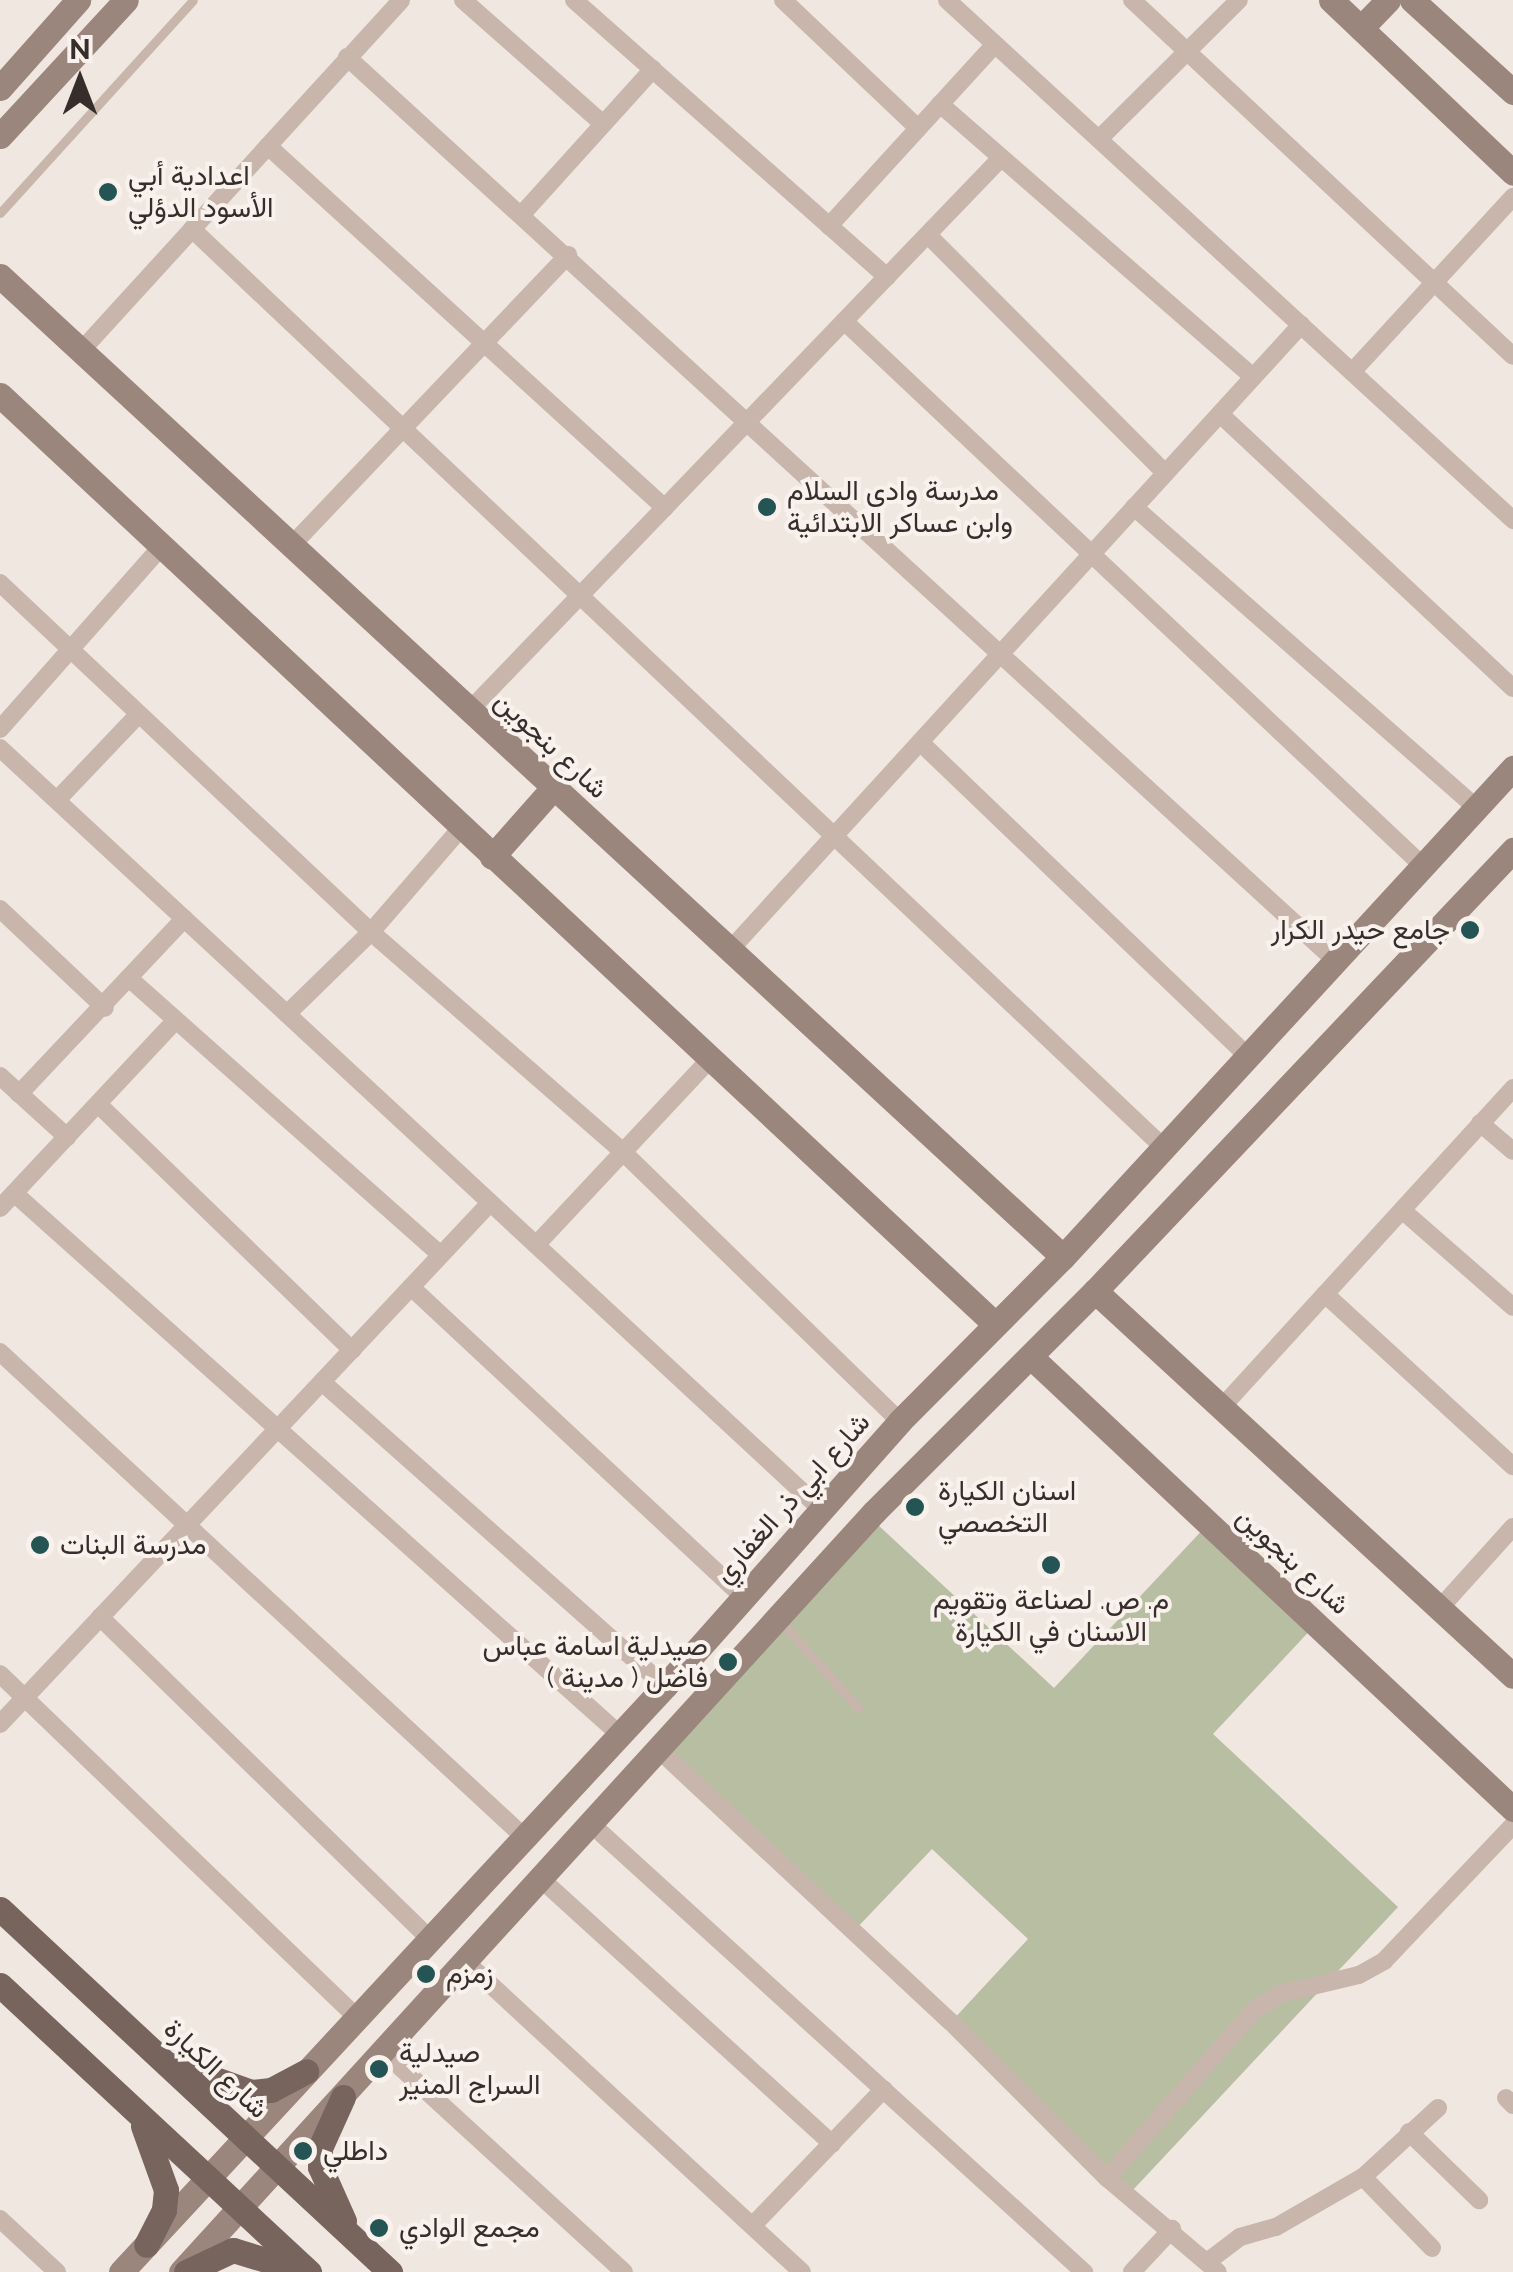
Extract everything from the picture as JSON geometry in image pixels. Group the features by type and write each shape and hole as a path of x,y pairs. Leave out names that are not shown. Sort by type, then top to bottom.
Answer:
{"main road":[{"name":"شارع الكيارة","path":"0,1909 390,2272"},
{"path":"0,1985 306,2272"},
{"path":"160,2058 251,2092 271,2090 306,2072"},
{"path":"343,2097 320,2148 320,2167 350,2235"},
{"path":"133,2108 154,2144 166,2190 164,2210 146,2245"},
{"path":"183,2272 233,2250 306,2272"}],"street":[{"path":"6,72 78,0"},
{"path":"0,136 126,0"},
{"path":"80,352 401,0"},
{"path":"464,0 604,124"},
{"path":"783,0 918,128"},
{"path":"947,0 1513,520"},
{"path":"1132,0 1513,356"},
{"path":"1098,139 1238,0"},
{"path":"1331,0 1513,173"},
{"path":"1361,28 1388,0"},
{"path":"1412,0 1513,92"},
{"path":"578,1 887,277"},
{"path":"829,226 995,44"},
{"path":"347,57 1337,962"},
{"path":"523,214 653,70"},
{"path":"940,104 1253,377"},
{"path":"268,146 665,508"},
{"path":"469,710 1002,158"},
{"path":"1352,372 1513,197"},
{"path":"192,229 1160,1145"},
{"path":"928,234 1165,473"},
{"path":"291,546 568,255"},
{"name":"شارع بنجوين","path":"0,276 1063,1257"},
{"path":"844,321 1424,867"},
{"path":"730,950 1301,325"},
{"path":"0,394 160,549 996,1324"},
{"path":"1220,414 1513,688"},
{"path":"1134,507 1477,808"},
{"path":"0,730 160,549"},
{"path":"0,583 371,932 623,1152 900,1421"},
{"path":"57,800 138,715"},
{"path":"920,742 1248,1056"},
{"path":"0,748 822,1510"},
{"name":"شارع ابي ذر الغفاري","path":"121,2272 672,1678 900,1421 1063,1257 1160,1145 1337,962 1513,768"},
{"path":"492,857 553,788"},
{"path":"287,1014 371,932 461,828"},
{"path":"183,2272 777,1618 1096,1291 1512,853"},
{"path":"0,909 105,1008"},
{"path":"19,1094 105,1008 184,919"},
{"path":"131,980 441,1255"},
{"path":"0,1208 175,1021"},
{"path":"536,1245 710,1059"},
{"path":"0,1076 67,1137"},
{"path":"1222,1407 1513,1088"},
{"path":"98,1104 352,1350"},
{"path":"1480,1123 1513,1151"},
{"path":"14,1193 618,1733"},
{"path":"0,1724 490,1202"},
{"path":"1402,1210 1513,1306"},
{"path":"411,1287 744,1596"},
{"path":"1096,1291 1513,1676"},
{"path":"1325,1294 1513,1466"},
{"path":"0,1352 522,1836"},
{"name":"شارع بنجوين","path":"1031,1357 1513,1809"},
{"path":"322,1382 672,1678 706,1696"},
{"path":"1440,1608 1513,1527"},
{"path":"100,1618 430,1939"},
{"path":"0,1674 358,2017"},
{"path":"658,1749 951,2022 1107,2178 1213,2267 1240,2237 1276,2227 1363,2178 1438,2108"},
{"path":"590,1823 1084,2272"},
{"path":"1107,2178 1253,2011 1279,1994 1358,1975 1384,1961 1513,1825"},
{"path":"540,1878 832,2144"},
{"path":"466,1962 802,2272"},
{"path":"385,2054 624,2272"},
{"path":"754,2224 884,2090"},
{"path":"1409,2132 1479,2200"},
{"path":"1363,2178 1432,2248"},
{"path":"0,2219 57,2272"},
{"path":"1132,2272 1172,2229"}],"lane":[{"path":"0,213 193,0"},
{"path":"777,1618 858,1708"}],"green space":[{"path":"1209,1523 1316,1624 1213,1734 1398,1907 1132,2191 951,2022 1028,1939 932,1849 852,1933 661,1755 878,1525 1054,1688"}],"place":[{"name":"اعدادية أبي الأسود الدؤلي","path":"108,192"},
{"name":"مدرسة وادي السلام وابن عساكر الابتدائية","path":"767,507"},
{"name":"جامع حيدر الكرار","path":"1470,930"},
{"name":"اسنان الكيارة التخصصي","path":"915,1507"},
{"name":"مدرسة البنات","path":"40,1545"},
{"name":"م. ص. لصناعة وتقويم الاسنان في الكيارة","path":"1051,1565"},
{"name":"صيدلية اسامة عباس فاضل ( مدينة )","path":"728,1662"},
{"name":"زمزم","path":"426,1974"},
{"name":"صيدلية السراج المنير","path":"379,2069"},
{"name":"داطلي","path":"303,2151"},
{"name":"مجمع الوادي","path":"379,2228"}]}
